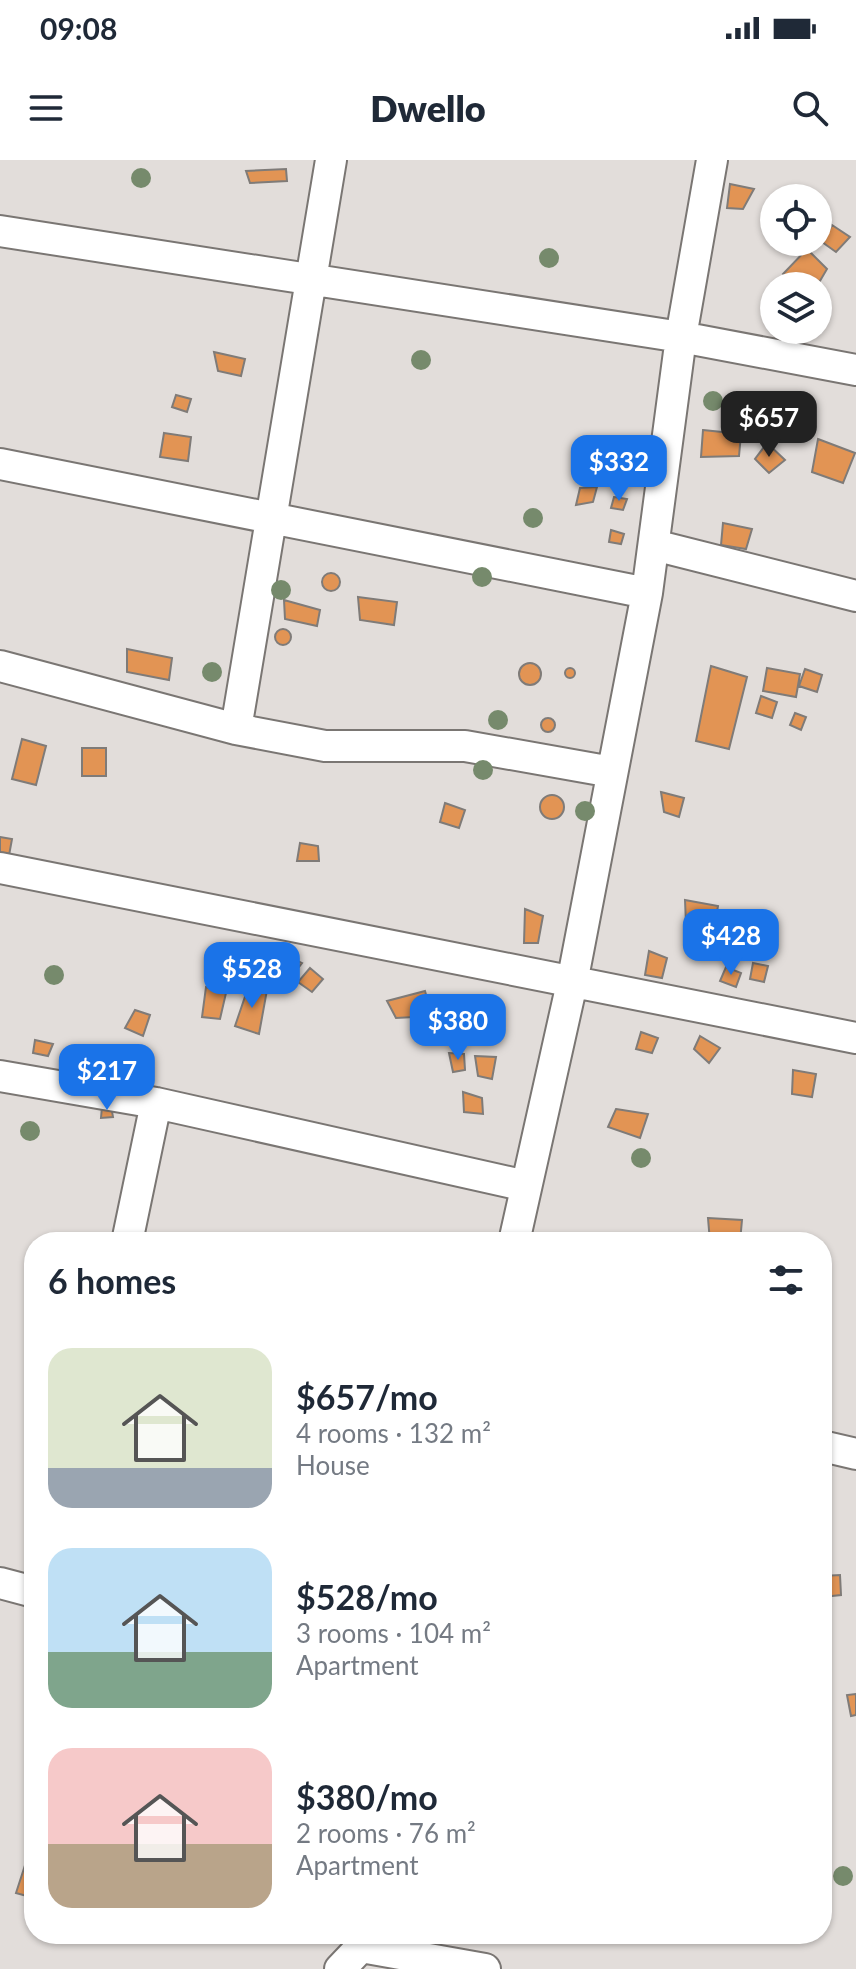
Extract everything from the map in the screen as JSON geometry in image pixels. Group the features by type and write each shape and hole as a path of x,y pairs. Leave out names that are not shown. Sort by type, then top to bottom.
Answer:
{"street":[{"path":"236,729 331,160"},
{"path":"516,1232 572,983 647,593 681,337 712,160"},
{"path":"0,231 681,337 856,370"},
{"path":"0,464 647,593"},
{"path":"654,545 856,596"},
{"path":"0,666 236,729 325,746 465,746 612,772"},
{"path":"0,868 856,1038"},
{"path":"0,1076 156,1103 526,1186"},
{"path":"129,1232 156,1103"},
{"path":"832,1448 856,1454"},
{"path":"0,1583 24,1589"},
{"path":"340,1969 367,1950 485,1969"}],"building":[{"path":"286,169 287,181 250,183 246,171"},
{"path":"730,184 754,189 743,209 727,208"},
{"path":"832,225 850,237 836,252 832,249"},
{"path":"800,256 814,256 827,269 825,272 785,272"},
{"path":"214,352 245,359 241,376 218,371"},
{"path":"176,395 191,399 187,412 172,407"},
{"path":"703,430 741,434 739,456 701,457"},
{"path":"164,433 191,437 188,461 160,457"},
{"path":"818,439 855,453 843,483 812,472"},
{"path":"767,443 785,460 769,473 755,459"},
{"path":"597,487 593,502 576,505 580,488"},
{"path":"614,497 627,499 623,510 611,508"},
{"path":"723,523 752,529 746,549 721,545"},
{"path":"611,530 624,534 621,544 609,542"},
{"path":"331,573 340,582 331,591 322,582"},
{"path":"358,597 397,602 394,625 360,620"},
{"path":"284,600 320,610 317,626 285,619"},
{"path":"283,629 289,631 289,643 283,645 277,643 275,637 277,631"},
{"path":"127,649 172,658 169,680 127,672"},
{"path":"530,663 538,666 541,674 538,682 530,685 522,682 519,674 522,666"},
{"path":"711,666 747,677 729,749 696,741"},
{"path":"570,668 575,673 570,678 565,673"},
{"path":"767,668 800,674 796,697 763,691"},
{"path":"805,669 822,675 817,692 799,686"},
{"path":"761,696 777,702 772,718 756,713"},
{"path":"795,713 806,717 801,730 790,725"},
{"path":"548,718 555,725 548,732 541,725"},
{"path":"22,739 46,746 36,785 12,779"},
{"path":"82,748 106,748 106,776 82,776"},
{"path":"661,792 684,798 679,817 664,812"},
{"path":"552,795 563,802 564,807 557,818 552,819 541,812 540,807 547,796"},
{"path":"445,803 465,810 459,828 440,822"},
{"path":"0,837 12,839 8,861 0,860"},
{"path":"300,843 318,846 319,861 297,861"},
{"path":"685,900 718,906 714,929 686,924"},
{"path":"525,909 543,916 538,943 524,943"},
{"path":"649,951 667,958 662,978 645,975"},
{"path":"283,954 302,963 291,977 275,972"},
{"path":"753,963 768,966 764,982 750,979"},
{"path":"726,967 741,973 736,987 720,981"},
{"path":"310,968 323,979 312,992 298,982"},
{"path":"249,985 267,990 259,1034 235,1026"},
{"path":"206,987 226,993 220,1019 202,1017"},
{"path":"425,991 432,1016 396,1018 387,1001"},
{"path":"488,998 490,1016 475,1016 471,999"},
{"path":"135,1010 150,1015 143,1036 125,1028"},
{"path":"641,1032 658,1038 652,1053 636,1049"},
{"path":"700,1036 720,1048 709,1063 694,1049"},
{"path":"35,1040 53,1044 48,1056 33,1053"},
{"path":"125,1052 138,1054 134,1069 120,1068"},
{"path":"64,1053 95,1061 92,1082 59,1073"},
{"path":"449,1053 464,1054 465,1070 453,1072"},
{"path":"475,1056 496,1057 492,1079 478,1076"},
{"path":"793,1070 816,1074 812,1097 792,1094"},
{"path":"463,1092 482,1098 483,1114 464,1112"},
{"path":"111,1106 113,1117 101,1118 102,1107"},
{"path":"616,1109 648,1114 640,1138 608,1127"},
{"path":"708,1218 742,1220 741,1232 709,1232"},
{"path":"832,1575 840,1575 841,1595 832,1596"},
{"path":"856,1694 856,1715 851,1716 847,1695"},
{"path":"24,1868 24,1895 16,1893"}]}
